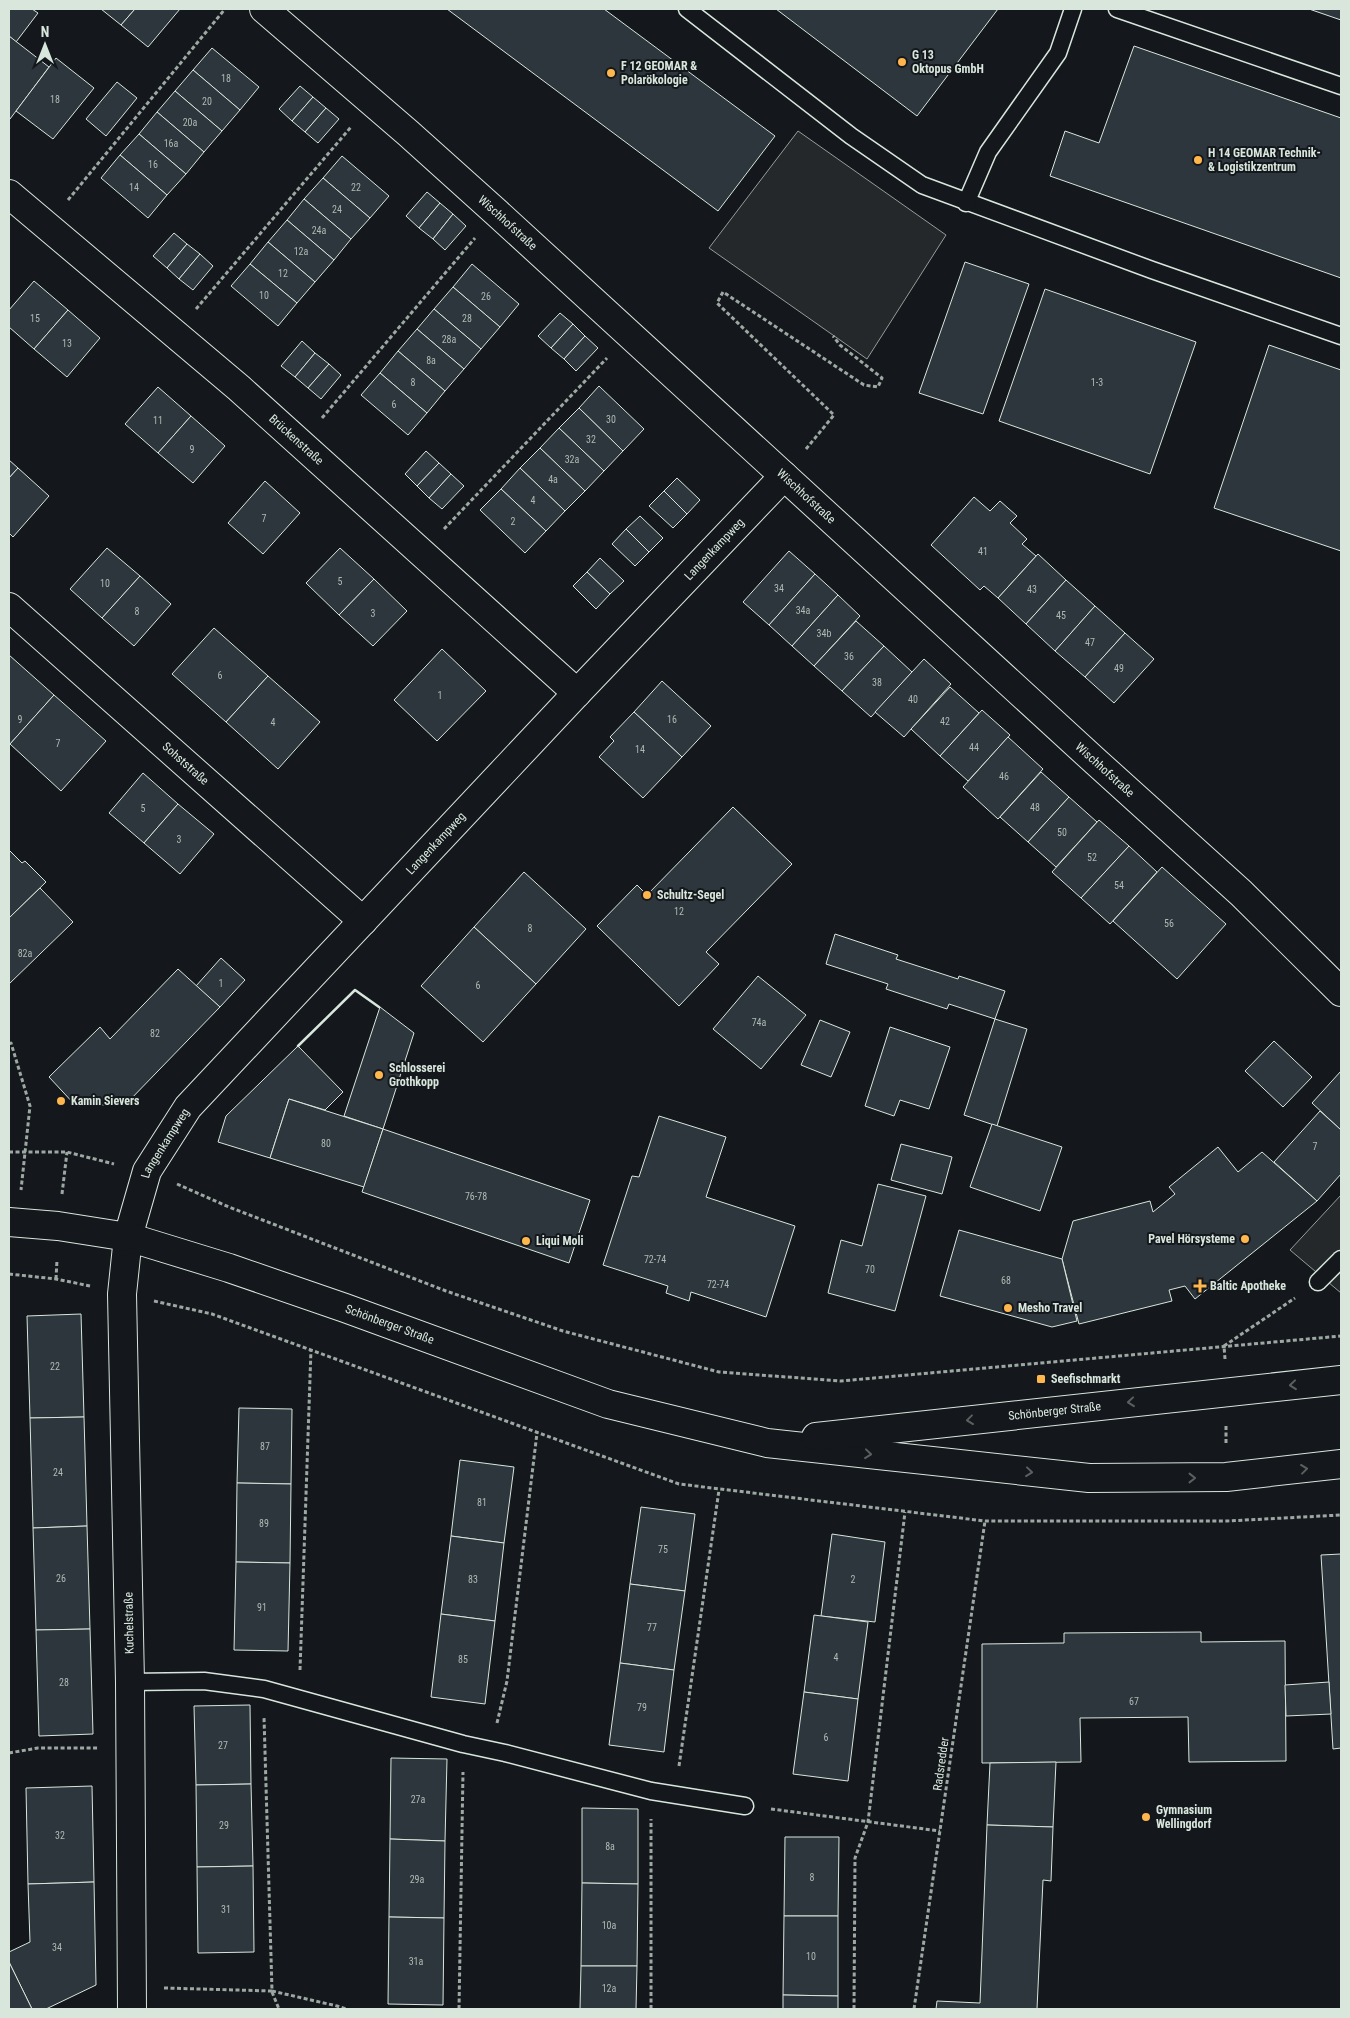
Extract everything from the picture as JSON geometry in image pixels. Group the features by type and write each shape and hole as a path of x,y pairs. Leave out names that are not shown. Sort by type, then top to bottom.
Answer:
{"street":[{"name":"Wischhofstraße","path":"264,9 497,213 1102,768 1241,893 1341,992"},
{"name":"Brückenstraße","path":"9,194 175,334 300,443 577,693"},
{"name":"Langenkampweg","path":"128,1237 147,1171 188,1108 577,693 784,476"},
{"name":"Sohststraße","path":"9,606 363,921"},
{"name":"Schönberger Straße","path":"13,1223 58,1226 128,1237 229,1268 345,1308 608,1404 767,1443 1090,1478 1226,1478 1341,1464"},
{"name":"Kuchelstraße","path":"128,1237 122,1294 130,1682 132,1998"},
{"name":"Schönberger Straße","path":"767,1443 1341,1380"}],"lane":[{"path":"687,9 851,136 922,185 1341,336"},
{"path":"966,202 988,152 1058,52 1074,9"},
{"path":"1117,9 1341,86"},
{"path":"1318,1282 1341,1259"},
{"path":"130,1682 204,1681 264,1689 463,1744 652,1791 745,1806"}],"path":[{"path":"46,226 225,9"},
{"path":"175,334 372,102"},
{"path":"300,443 497,213"},
{"path":"784,476 834,415 717,302 723,292 864,385 878,387 882,378 840,345 833,336"},
{"path":"421,552 630,335"},
{"path":"9,1044 11,1043 30,1106 25,1152 13,1223"},
{"path":"9,1152 67,1152 147,1171 229,1207 446,1291 563,1331 719,1372 841,1381 1341,1336"},
{"path":"299,1698 311,1349"},
{"path":"491,1750 507,1681 538,1433"},
{"path":"674,1795 719,1490"},
{"path":"854,2009 855,1858 868,1822 905,1512"},
{"name":"Radsredder","path":"914,2009 985,1521"},
{"path":"264,1689 272,1991 280,2009"},
{"path":"460,2009 463,1744"},
{"path":"9,1753 38,1748 130,1748"},
{"path":"651,2009 652,1791"},
{"path":"745,1806 940,1831"},
{"path":"132,1998 272,1991 346,2009"}],"shaded area":[{"path":"798,131 946,235 867,359 709,248"},
{"path":"1341,1195 1341,1293 1290,1250"}],"building":[{"path":"9,9 32,9 38,13 16,42 9,36"},
{"path":"101,9 135,9 121,25"},
{"path":"135,9 180,9 148,47 121,25"},
{"name":"F 12 GEOMAR & Polarökologie","path":"447,9 604,9 775,136 718,211"},
{"name":"G 13 Oktopus GmbH","path":"776,9 998,9 917,116"},
{"path":"1309,9 1341,9 1341,20"},
{"path":"9,36 49,67 10,119 9,118"},
{"name":"H 14 GEOMAR Technik- & Logistikzentrum","path":"1134,46 1341,118 1341,278 1050,176 1065,131 1099,143"},
{"path":"212,48 259,87 240,110 193,70"},
{"path":"56,58 94,88 53,139 16,111"},
{"path":"193,70 240,110 222,131 175,91"},
{"path":"117,82 137,98 106,136 86,119"},
{"path":"300,86 313,97 292,121 279,109"},
{"path":"175,91 222,131 204,152 157,112"},
{"path":"313,97 326,108 305,132 292,121"},
{"path":"326,108 339,119 318,143 305,132"},
{"path":"157,112 204,152 186,174 139,134"},
{"path":"139,134 186,174 167,195 120,155"},
{"path":"120,155 167,195 148,218 101,178"},
{"path":"342,156 389,196 370,218 323,178"},
{"path":"323,178 370,218 351,239 304,199"},
{"path":"427,192 440,203 419,228 406,216"},
{"path":"304,199 351,239 334,260 287,220"},
{"path":"440,203 453,214 433,239 419,228"},
{"path":"453,214 466,226 445,250 433,239"},
{"path":"287,220 334,260 315,282 268,242"},
{"path":"174,233 187,244 167,268 153,256"},
{"path":"268,242 315,282 297,303 250,264"},
{"path":"187,244 200,254 179,279 167,268"},
{"path":"200,254 213,266 193,290 179,279"},
{"path":"965,262 1029,284 983,414 919,393"},
{"path":"250,264 297,303 278,326 231,286"},
{"path":"472,264 519,304 500,327 453,287"},
{"path":"34,281 68,310 34,349 9,327 9,310"},
{"path":"453,287 500,327 481,349 434,309"},
{"path":"1045,289 1196,342 1150,474 999,421"},
{"path":"434,309 481,349 464,369 417,329"},
{"path":"68,310 100,338 67,377 34,349"},
{"path":"560,313 573,324 551,348 538,336"},
{"path":"573,324 585,336 564,359 551,348"},
{"path":"417,329 464,369 445,391 398,351"},
{"path":"585,336 598,348 576,371 564,359"},
{"path":"302,341 315,353 295,377 281,366"},
{"path":"1269,345 1341,370 1341,551 1214,508"},
{"path":"398,351 445,391 427,413 380,373"},
{"path":"315,353 329,364 308,388 295,377"},
{"path":"329,364 341,375 321,399 308,388"},
{"path":"380,373 427,413 408,435 361,395"},
{"path":"599,386 644,429 623,451 579,408"},
{"path":"158,387 191,416 158,453 125,424"},
{"path":"579,408 623,451 604,471 559,428"},
{"path":"191,416 225,446 193,483 158,453"},
{"path":"559,428 604,471 585,491 540,448"},
{"path":"540,448 585,491 565,511 520,468"},
{"path":"426,451 439,463 417,486 405,474"},
{"path":"9,460 18,468 9,478"},
{"path":"439,463 451,474 429,498 417,486"},
{"path":"18,468 49,496 13,537 9,533 9,478"},
{"path":"520,468 565,511 546,531 501,489"},
{"path":"451,474 464,486 442,509 429,498"},
{"path":"677,478 700,500 687,514 664,491"},
{"path":"265,481 300,513 263,554 228,523"},
{"path":"501,489 546,531 525,553 480,510"},
{"path":"664,491 687,514 673,528 649,506"},
{"path":"974,497 990,511 1000,501 1017,516 1010,523 1027,539 1022,544 1036,556 998,598 984,586 980,590 931,545"},
{"path":"640,516 663,538 649,552 626,529"},
{"path":"626,529 649,552 635,566 612,544"},
{"path":"107,548 140,576 102,618 70,589"},
{"path":"340,548 374,579 339,615 306,583"},
{"path":"789,551 815,574 769,625 743,602"},
{"path":"1038,554 1066,580 1026,624 998,598"},
{"path":"600,558 624,581 610,594 587,572"},
{"path":"587,572 610,594 596,609 573,586"},
{"path":"815,574 838,595 792,646 769,625"},
{"path":"140,576 171,604 134,646 102,618"},
{"path":"374,579 407,611 373,646 339,615"},
{"path":"1066,580 1095,606 1055,651 1026,624"},
{"path":"838,595 860,616 814,666 792,646"},
{"path":"1095,606 1125,633 1085,677 1055,651"},
{"path":"856,621 884,646 842,691 814,666"},
{"path":"214,628 268,676 226,722 172,674"},
{"path":"1125,633 1154,659 1114,703 1085,677"},
{"path":"884,646 912,672 871,717 842,691"},
{"path":"442,649 486,691 437,741 394,700"},
{"path":"9,655 54,695 10,744 9,744"},
{"path":"924,659 951,684 904,737 875,712"},
{"path":"268,676 320,722 278,769 226,722"},
{"path":"662,681 711,726 682,757 634,712"},
{"path":"950,687 979,713 940,756 911,729"},
{"path":"54,695 106,741 61,791 10,744"},
{"path":"982,710 1010,735 968,781 940,756"},
{"path":"634,712 682,757 643,798 599,757 614,741 610,737"},
{"path":"1008,737 1043,769 998,819 963,787"},
{"path":"1041,772 1069,797 1028,842 1000,817"},
{"path":"143,773 178,804 144,843 109,813"},
{"path":"1069,797 1097,822 1056,867 1028,842"},
{"path":"178,804 214,834 180,874 144,843"},
{"path":"733,807 792,864 706,952 719,964 679,1006 597,926 637,885 647,895"},
{"path":"1099,820 1129,846 1081,898 1052,872"},
{"path":"1129,846 1157,872 1110,924 1081,898"},
{"path":"9,850 22,863 25,861 46,882 9,918"},
{"path":"1162,867 1226,924 1177,979 1113,921"},
{"path":"524,872 586,929 536,984 474,927"},
{"path":"40,888 73,922 9,984 9,918"},
{"path":"474,927 536,984 483,1042 421,986"},
{"path":"835,934 898,955 896,959 958,979 959,976 1005,991 995,1019 949,1004 947,1009 886,989 888,984 826,964"},
{"path":"221,958 245,980 220,1007 196,986"},
{"path":"178,969 220,1007 126,1104 76,1106 49,1077 100,1027 110,1039"},
{"path":"758,976 806,1015 761,1069 713,1029"},
{"name":"Schlosserei Grothkopp","path":"380,1007 414,1033 383,1129 344,1116"},
{"path":"995,1019 1027,1029 997,1126 964,1115"},
{"path":"820,1020 850,1032 831,1077 801,1065"},
{"path":"890,1027 950,1047 929,1109 900,1100 894,1116 865,1106"},
{"path":"1274,1041 1312,1077 1283,1107 1245,1071"},
{"path":"298,1046 343,1092 325,1110 289,1099 270,1158 218,1142 226,1116"},
{"path":"1341,1071 1341,1130 1312,1103"},
{"path":"289,1099 383,1129 364,1187 270,1158"},
{"path":"1320,1111 1341,1130 1341,1174 1317,1201 1274,1162"},
{"path":"659,1116 726,1137 706,1197 795,1226 766,1317 691,1292 689,1301 666,1293 668,1286 603,1265 632,1176 639,1177"},
{"path":"992,1124 1062,1147 1040,1211 970,1187"},
{"path":"383,1129 590,1200 569,1263 362,1192"},
{"path":"901,1144 952,1157 942,1194 891,1180"},
{"path":"1218,1147 1238,1172 1262,1152 1317,1201 1195,1299 1185,1286 1169,1290 1172,1301 1079,1324 1062,1259 1073,1221 1150,1201 1153,1212 1175,1194 1169,1187"},
{"path":"878,1184 926,1196 895,1311 828,1293 841,1240 862,1246"},
{"path":"959,1230 1062,1259 1077,1321 1052,1327 940,1296"},
{"path":"81,1314 84,1417 30,1418 27,1316"},
{"path":"239,1408 292,1409 291,1484 237,1483"},
{"path":"84,1417 87,1526 33,1528 30,1418"},
{"path":"460,1460 514,1467 504,1543 451,1536"},
{"path":"237,1483 291,1484 290,1563 236,1562"},
{"path":"641,1507 695,1514 685,1591 630,1584"},
{"path":"87,1526 90,1629 36,1630 33,1528"},
{"path":"832,1534 885,1542 875,1622 821,1616"},
{"path":"451,1536 504,1543 495,1621 441,1614"},
{"path":"1341,1554 1341,1748 1333,1749 1321,1555"},
{"path":"236,1562 290,1563 288,1651 234,1650"},
{"path":"630,1584 685,1591 674,1670 620,1663"},
{"path":"441,1614 495,1621 485,1704 431,1697"},
{"path":"814,1615 868,1622 858,1699 804,1692"},
{"path":"90,1629 93,1734 39,1736 36,1630"},
{"path":"1201,1632 1201,1642 1285,1641 1286,1761 1189,1762 1188,1717 1080,1718 1081,1762 982,1763 982,1644 1064,1643 1064,1633"},
{"path":"620,1663 674,1670 664,1752 609,1745"},
{"path":"1329,1682 1331,1714 1286,1716 1285,1685"},
{"path":"804,1692 858,1699 848,1781 793,1774"},
{"path":"250,1705 251,1784 196,1785 194,1706"},
{"path":"391,1758 447,1759 445,1841 390,1839"},
{"path":"1056,1762 1053,1827 987,1825 990,1763"},
{"path":"251,1784 253,1866 197,1867 196,1785"},
{"path":"92,1786 94,1882 28,1884 26,1788"},
{"path":"582,1808 638,1809 638,1884 582,1883"},
{"path":"987,1825 1053,1827 1051,1881 1043,1880 1037,2009 936,2009 937,2001 980,2003"},
{"path":"785,1837 839,1837 838,1916 784,1916"},
{"path":"390,1839 445,1841 444,1918 389,1917"},
{"path":"253,1866 254,1952 198,1953 197,1867"},
{"path":"94,1882 96,1985 46,2009 32,2009 9,1962 9,1952 30,1942 28,1884"},
{"path":"582,1883 638,1884 637,1966 581,1966"},
{"path":"784,1916 838,1916 838,1996 783,1995"},
{"path":"389,1917 444,1918 443,2005 388,2004"},
{"path":"9,1962 32,2009 9,2009"},
{"path":"581,1966 637,1966 636,2009 580,2009"},
{"path":"783,1995 838,1996 838,2009 783,2009"}],"wall":[{"path":"298,1046 355,990 379,1007"}],"place":[{"name":"G 13 Oktopus GmbH","path":"902,62"},
{"name":"F 12 GEOMAR & Polarökologie","path":"611,73"},
{"name":"H 14 GEOMAR Technik- & Logistikzentrum","path":"1198,160"},
{"name":"Schultz-Segel","path":"647,895"},
{"name":"Schlosserei Grothkopp","path":"379,1075"},
{"name":"Kamin Sievers","path":"61,1101"},
{"name":"Pavel Hörsysteme","path":"1245,1239"},
{"name":"Liqui Moli","path":"526,1241"},
{"name":"Baltic Apotheke","path":"1200,1286"},
{"name":"Mesho Travel","path":"1008,1308"},
{"name":"Seefischmarkt","path":"1041,1379"},
{"name":"Gymnasium Wellingdorf","path":"1146,1817"}]}
